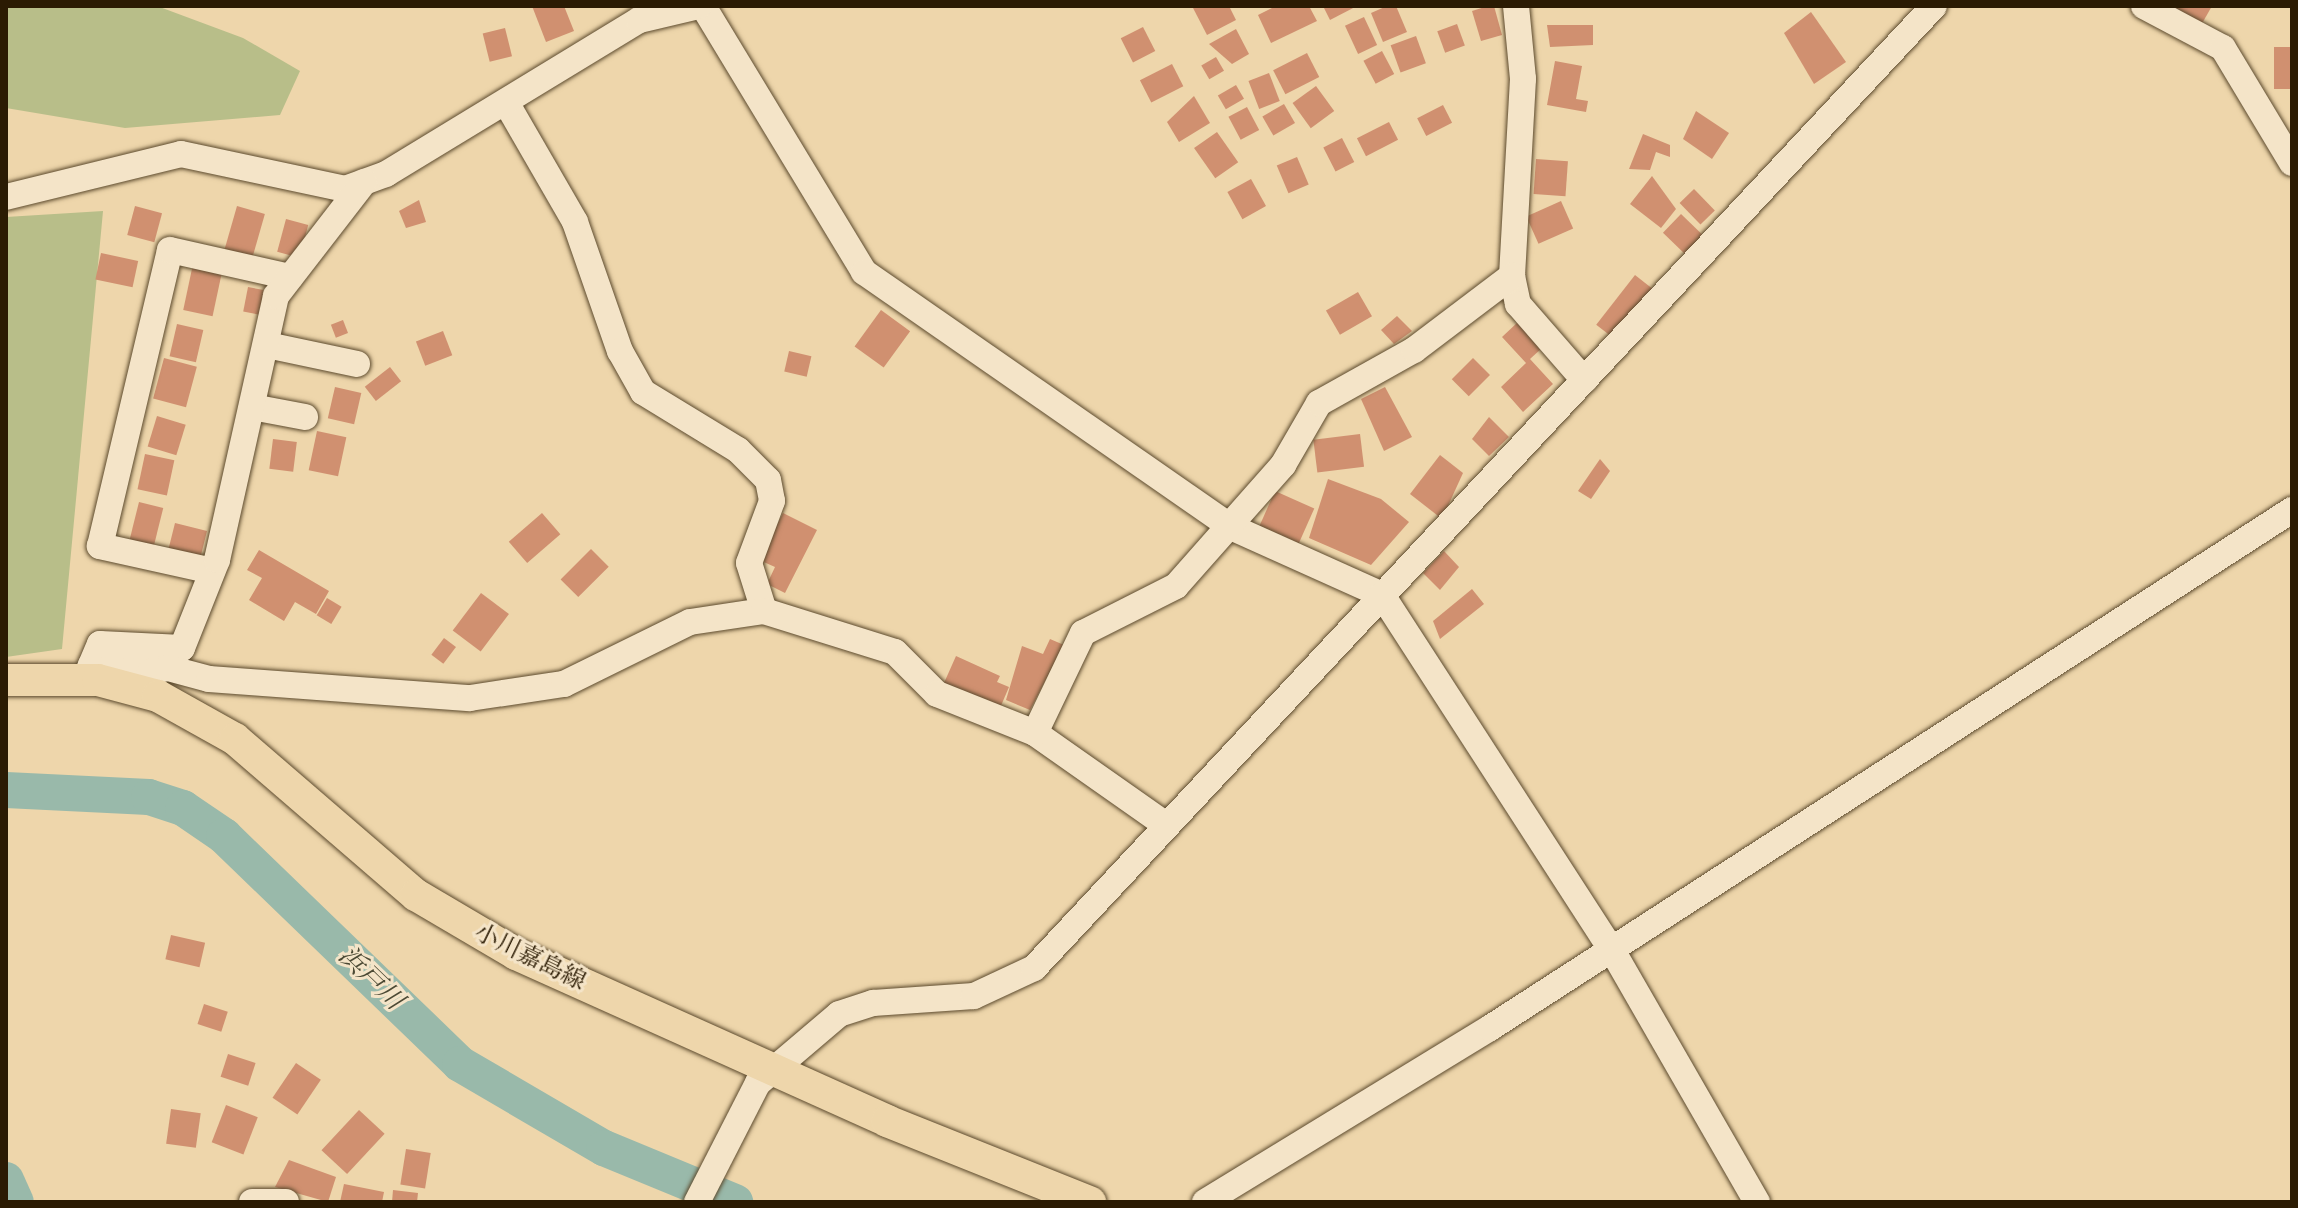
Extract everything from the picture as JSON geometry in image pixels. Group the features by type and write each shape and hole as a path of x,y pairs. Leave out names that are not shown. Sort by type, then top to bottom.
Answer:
{"main road":[{"name":"小川嘉島線","path":"6,680 88,672 147,682 235,739 416,895 474,930 772,1067 1090,1202"}],"street":[{"path":"6,197 181,154 228,159 317,188 364,182 507,104 558,64 639,20 701,6 864,272 1233,528 1382,595 1612,950 1757,1202"},
{"path":"1516,6 1523,79 1512,276 1518,304 1584,380"},
{"path":"697,1202 749,1098 772,1067 839,1014 873,1003 974,996 1034,968 1934,6"},
{"path":"2147,7 2223,48 2280,122 2292,163"},
{"path":"507,104 575,222 620,351 643,392 738,450 768,480 772,501 749,563 764,611"},
{"path":"88,672 100,644 182,648 208,570 252,407 276,296 364,182"},
{"path":"208,570 100,546 170,250 290,277"},
{"path":"1035,733 1083,633 1176,586 1233,528 1283,465 1319,403 1414,350 1512,276"},
{"path":"267,345 357,364"},
{"path":"252,407 305,417"},
{"path":"1205,1202 1612,950 2292,510"},
{"path":"147,682 470,698 564,684 690,622 764,611 895,652 937,694 1035,733 1166,825"},
{"path":"252,1202 286,1202"}],"green space":[{"path":"6,6 157,6 243,38 300,71 280,115 125,128 6,108"},
{"path":"103,211 62,649 6,657 6,217"}],"building":[{"path":"532,6 564,6 574,31 546,42"},
{"path":"1192,6 1229,6 1236,20 1207,35"},
{"path":"1276,6 1309,6 1317,21 1271,43 1258,15"},
{"path":"1323,6 1357,6 1330,20"},
{"path":"1387,6 1396,6 1407,32 1383,42 1371,13"},
{"path":"1494,6 1502,35 1481,41 1472,11"},
{"path":"2173,6 2212,6 2200,27 2171,11"},
{"path":"1811,12 1846,62 1814,84 1784,33"},
{"path":"1364,17 1377,45 1358,54 1345,26"},
{"path":"1457,24 1465,46 1445,53 1437,31"},
{"path":"1547,25 1593,25 1593,45 1550,47"},
{"path":"1143,27 1155,51 1133,62 1121,38"},
{"path":"505,28 512,56 490,62 483,34"},
{"path":"1236,29 1249,54 1232,64 1209,44"},
{"path":"1416,36 1426,63 1401,72 1391,45"},
{"path":"2274,47 2292,47 2292,89 2274,89"},
{"path":"1382,51 1394,74 1376,84 1363,61"},
{"path":"1307,53 1319,77 1285,94 1273,70"},
{"path":"1216,57 1224,71 1209,79 1201,66"},
{"path":"1555,61 1582,66 1576,99 1588,101 1586,112 1547,105"},
{"path":"1172,64 1183,86 1151,103 1140,80"},
{"path":"1269,73 1280,101 1259,109 1248,81"},
{"path":"1236,85 1244,99 1226,109 1218,96"},
{"path":"1316,86 1334,111 1311,128 1293,103"},
{"path":"1194,96 1210,123 1179,142 1167,122"},
{"path":"1284,104 1295,123 1273,136 1262,116"},
{"path":"1443,105 1452,123 1426,136 1417,118"},
{"path":"1247,107 1259,130 1241,140 1228,117"},
{"path":"1696,111 1729,133 1712,159 1683,139"},
{"path":"1389,122 1398,140 1366,156 1357,138"},
{"path":"1217,132 1238,162 1215,178 1194,148"},
{"path":"1643,134 1670,145 1670,157 1656,152 1650,170 1629,169"},
{"path":"1342,138 1354,162 1336,172 1323,148"},
{"path":"1297,157 1309,185 1288,193 1277,166"},
{"path":"1536,159 1568,161 1565,196 1534,194"},
{"path":"1652,176 1676,209 1661,228 1630,204"},
{"path":"1251,179 1266,206 1242,219 1227,192"},
{"path":"1694,189 1715,211 1700,224 1680,203"},
{"path":"419,200 426,222 406,228 399,211"},
{"path":"1561,201 1573,228 1538,244 1526,216"},
{"path":"135,206 162,213 154,242 127,235"},
{"path":"237,206 265,214 252,257 225,249"},
{"path":"1681,214 1704,236 1686,255 1663,233"},
{"path":"286,219 308,225 299,258 277,252"},
{"path":"101,253 138,261 133,287 95,279"},
{"path":"193,264 222,270 213,316 183,310"},
{"path":"1635,275 1653,289 1614,339 1596,325"},
{"path":"248,287 268,291 263,315 243,312"},
{"path":"1358,292 1372,316 1340,335 1326,310"},
{"path":"881,310 910,331 884,368 855,346"},
{"path":"1397,316 1412,331 1394,344 1381,330"},
{"path":"343,320 348,333 336,338 331,325"},
{"path":"1518,322 1542,348 1530,359 1553,384 1523,412 1501,387 1526,363 1502,337"},
{"path":"177,324 203,330 196,362 170,356"},
{"path":"443,331 452,355 425,366 416,341"},
{"path":"789,351 811,356 807,377 784,371"},
{"path":"164,358 197,367 186,407 153,399"},
{"path":"1473,358 1490,375 1469,396 1452,379"},
{"path":"390,367 401,381 376,401 365,387"},
{"path":"335,387 361,393 354,424 328,418"},
{"path":"1385,387 1412,437 1384,451 1361,399"},
{"path":"157,416 186,425 176,455 148,447"},
{"path":"1489,417 1509,437 1489,456 1472,439"},
{"path":"317,431 346,437 338,476 309,470"},
{"path":"1360,434 1364,467 1317,472 1313,440"},
{"path":"273,439 297,442 293,472 269,469"},
{"path":"145,454 174,460 167,495 138,489"},
{"path":"1440,455 1463,473 1442,519 1410,494"},
{"path":"1600,459 1610,471 1591,499 1578,491"},
{"path":"1328,479 1381,499 1409,522 1371,565 1309,538"},
{"path":"1275,491 1314,508 1299,543 1260,526"},
{"path":"139,502 163,508 152,552 128,546"},
{"path":"542,513 560,534 527,563 509,542"},
{"path":"783,513 817,530 785,593 767,584 775,567 759,560"},
{"path":"175,523 207,531 200,561 168,553"},
{"path":"591,549 609,567 578,597 561,579"},
{"path":"259,550 329,591 316,614 295,602 284,621 249,600 262,578 247,570"},
{"path":"1444,551 1459,567 1440,590 1423,573"},
{"path":"1472,589 1484,604 1440,639 1433,621"},
{"path":"481,593 509,614 481,652 453,631"},
{"path":"327,598 342,607 331,624 317,615"},
{"path":"444,638 456,647 443,664 431,655"},
{"path":"1050,639 1064,645 1030,710 1006,700 1022,646 1043,654"},
{"path":"956,656 1000,676 997,682 1009,687 1000,708 944,683"},
{"path":"171,935 205,943 199,967 165,959"},
{"path":"204,1004 228,1012 221,1032 198,1024"},
{"path":"228,1054 256,1063 248,1086 221,1077"},
{"path":"296,1063 321,1080 297,1115 273,1098"},
{"path":"226,1105 258,1117 243,1155 212,1142"},
{"path":"171,1109 201,1113 196,1148 166,1144"},
{"path":"359,1110 385,1134 347,1174 321,1150"},
{"path":"406,1149 431,1153 425,1188 400,1185"},
{"path":"289,1160 336,1177 328,1202 275,1187"},
{"path":"344,1184 384,1192 382,1202 340,1202"},
{"path":"393,1190 418,1193 417,1202 392,1202"}],"waterway":[{"name":"浜戸川","path":"6,790 149,797 183,808 224,836 460,1064 604,1148 735,1202"},
{"name":"浜戸川","path":"6,1180 16,1202"}]}
